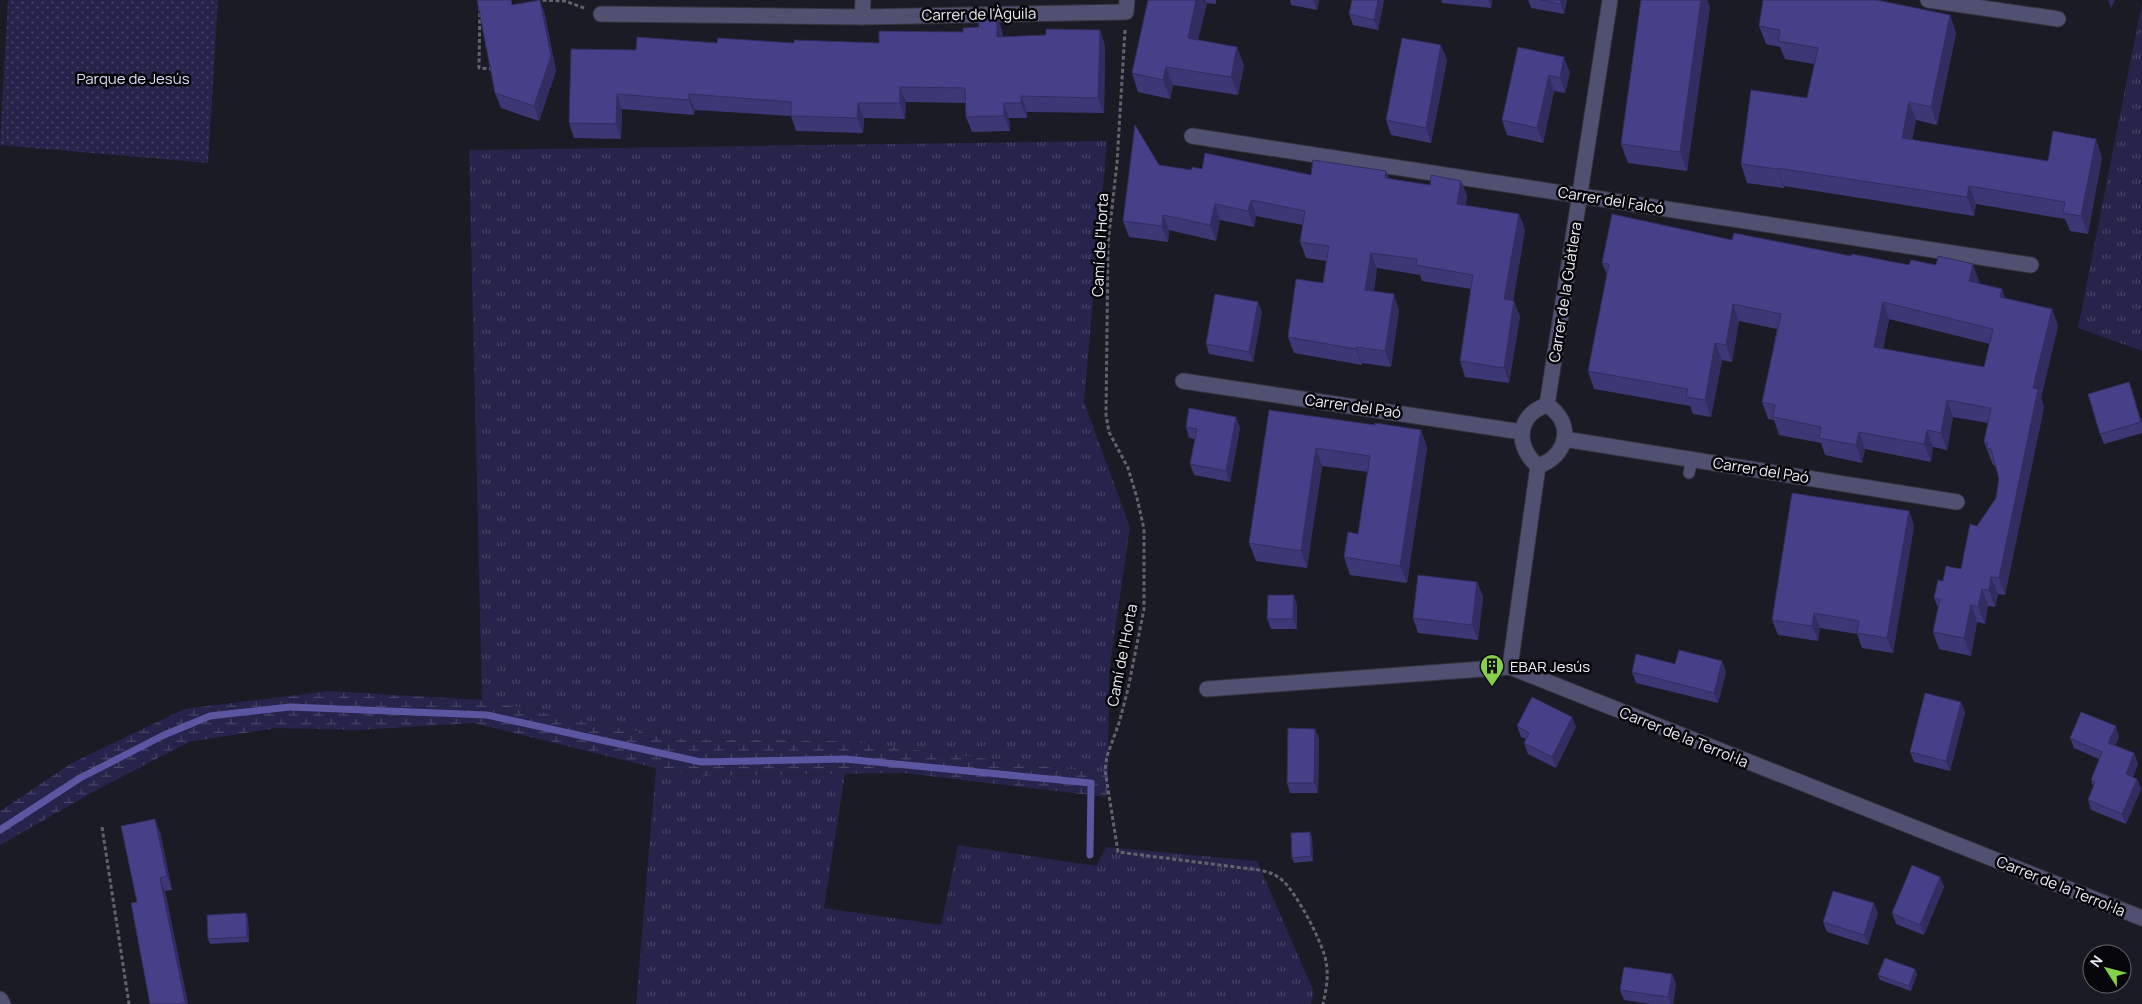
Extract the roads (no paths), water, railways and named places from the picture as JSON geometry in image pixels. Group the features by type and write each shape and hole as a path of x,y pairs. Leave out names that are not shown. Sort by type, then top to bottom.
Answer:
{"street":[{"path":"862,17 863,0"},
{"name":"Carrer de la Guàtlera","path":"1547,405 1610,0"},
{"path":"1928,0 2058,19"},
{"name":"Carrer de l'Àguila","path":"601,14 862,17 1127,6"},
{"name":"Carrer del Falcó","path":"1192,136 2031,265"},
{"name":"Carrer del Paó","path":"1183,381 1522,432"},
{"path":"1547,405 1556,412 1564,423 1564,438 1560,450 1551,462 1538,466 1528,458 1522,444 1522,432 1528,417 1537,409 1547,405"},
{"name":"Carrer del Paó","path":"1564,438 1690,466 1958,502"},
{"path":"1510,667 1538,466"},
{"name":"Carrer de la Terrol·la","path":"1207,689 1510,667 2142,918"},
{"path":"0,999 3,1004"}],"waterway":[{"path":"0,830 80,778 164,735 210,716 290,707 487,715 701,762 845,759 1091,783 1090,855"}],"place":[{"name":"EBAR Jesús","path":"1492,687"}],"park label":[{"name":"Parque de Jesús","path":"133,78"}]}
